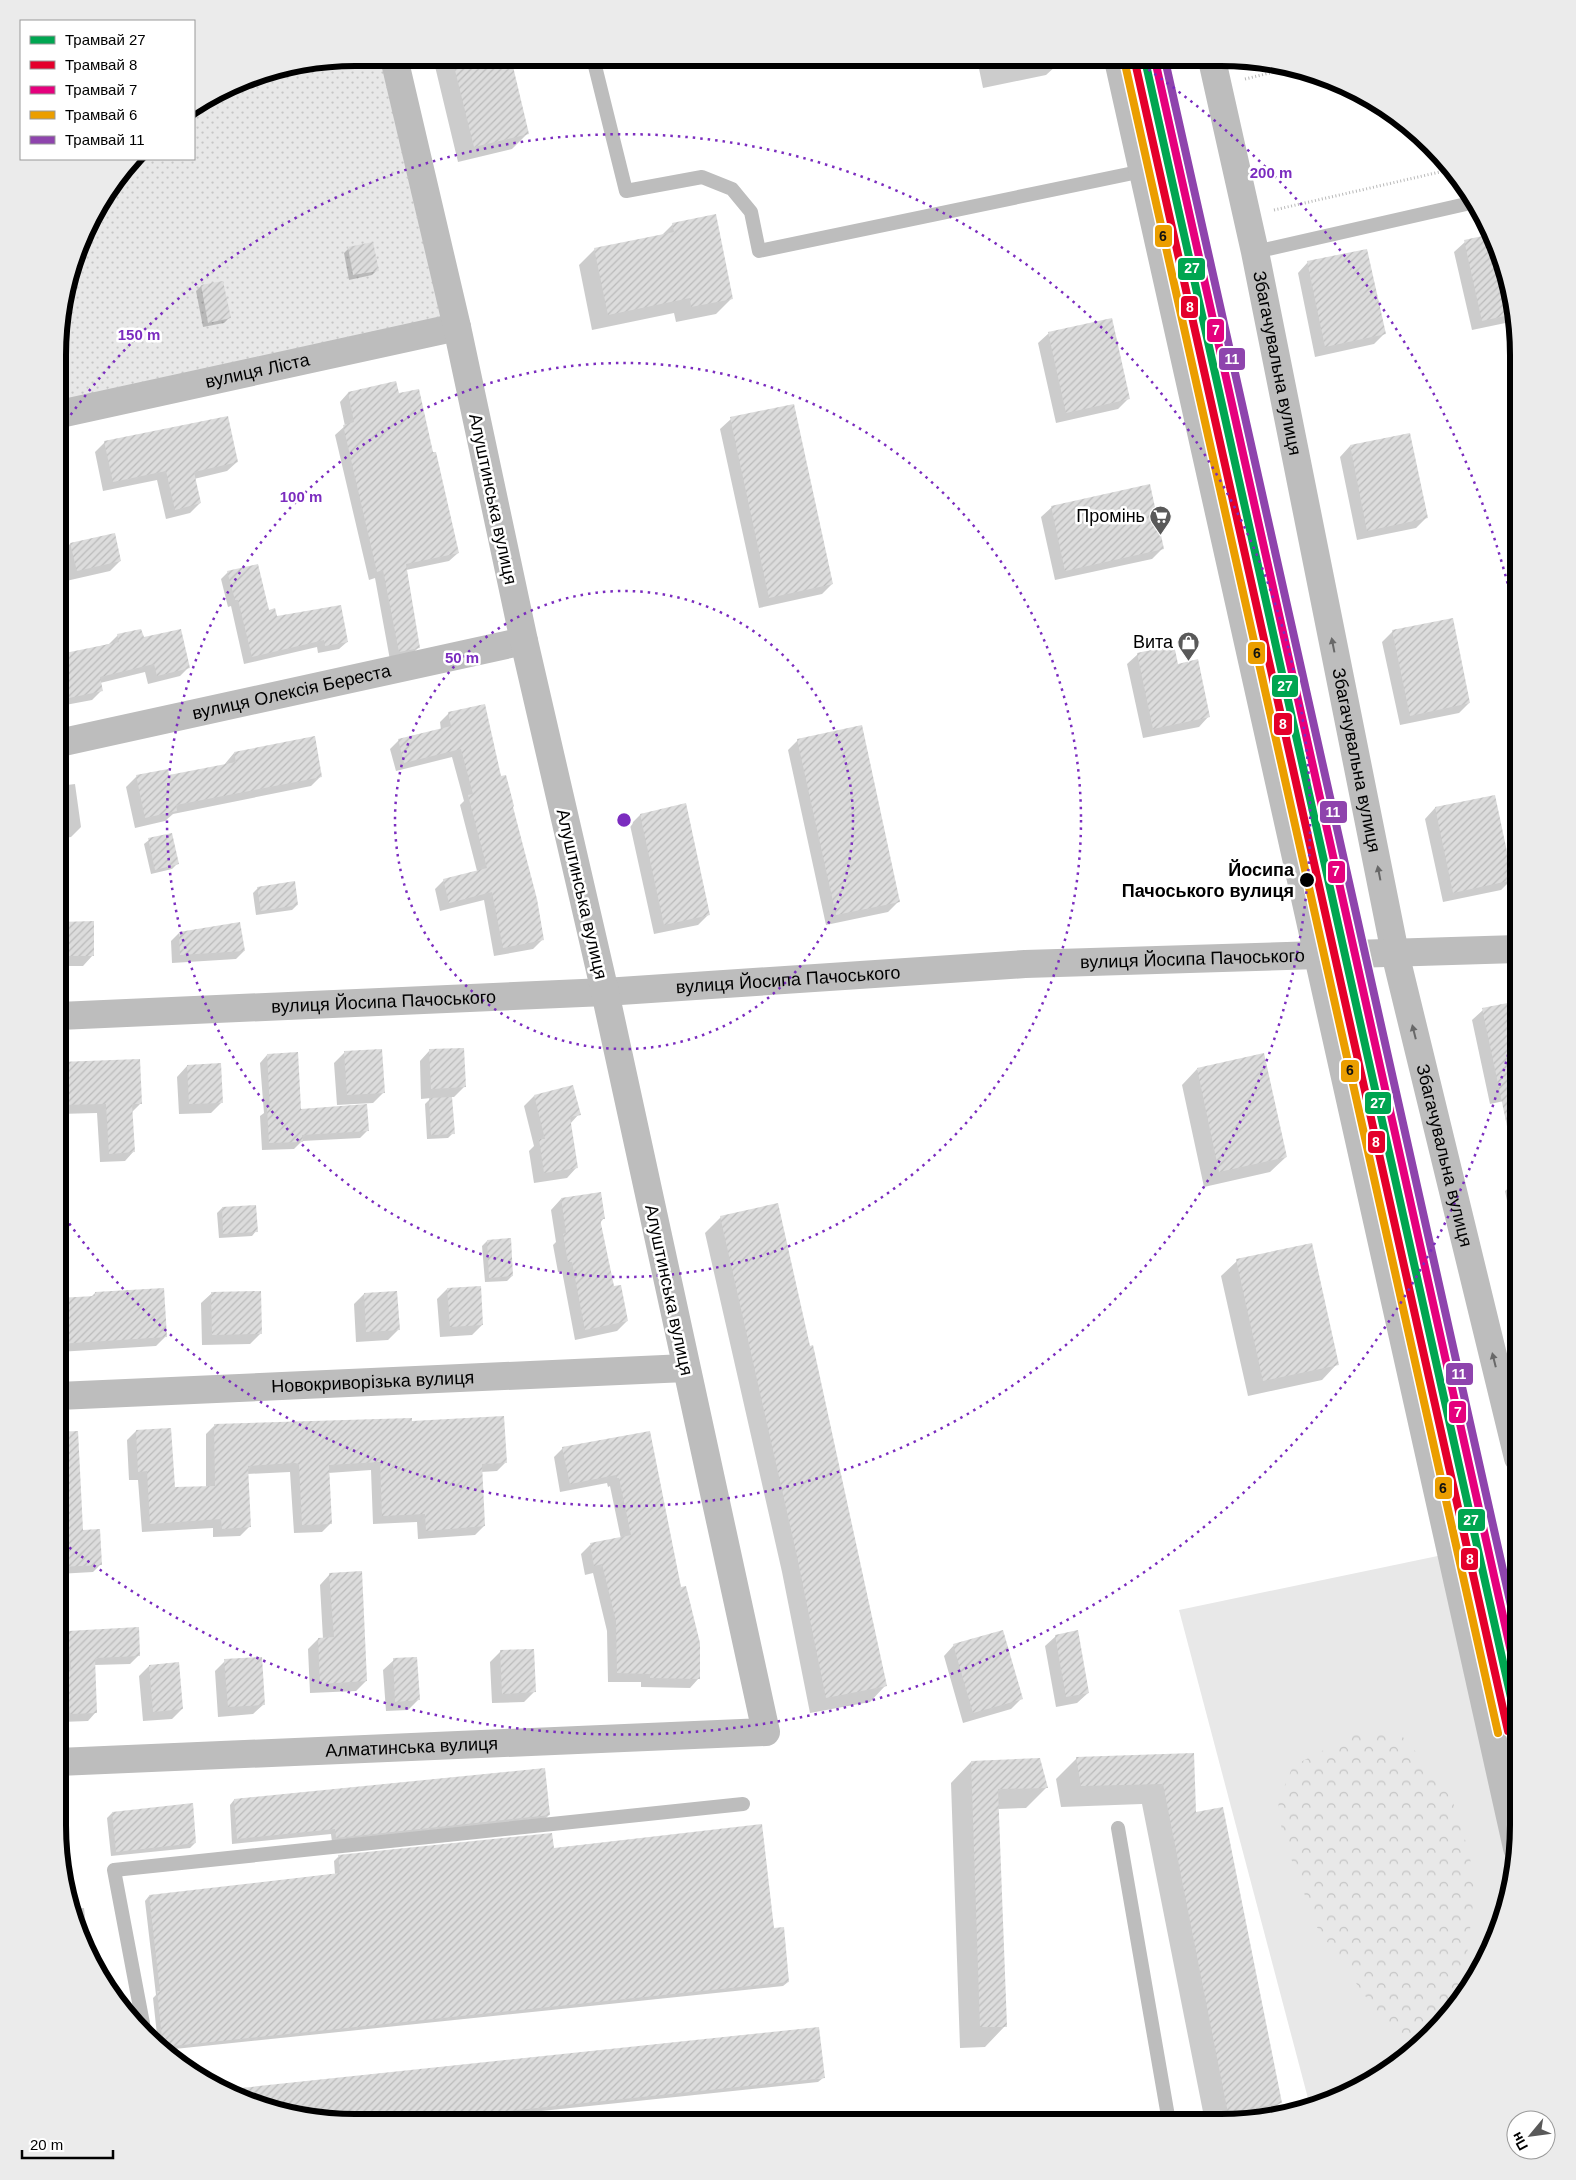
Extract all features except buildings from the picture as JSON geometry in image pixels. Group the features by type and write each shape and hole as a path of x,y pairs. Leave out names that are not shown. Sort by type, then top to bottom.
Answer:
{"street":[{"name":"Алуштинська вулиця","path":"396,66 457,326 524,641 605,992 766,1732"},
{"path":"1119,66 1510,1817"},
{"name":"Збагачувальна вулиця","path":"1214,72 1255,252 1395,953 1510,1425"},
{"name":"вулиця Ліста","path":"66,413 457,326"},
{"name":"вулиця Олексія Береста","path":"66,741 524,641"},
{"name":"вулиця Йосипа Пачоського","path":"66,1016 605,992 1025,964 1510,949"},
{"name":"Новокриворізька вулиця","path":"66,1396 686,1368"},
{"name":"Алматинська вулиця","path":"66,1762 766,1732"}],"lane":[{"path":"595,66 626,191 702,177 732,189 751,212 758,251 1143,171"},
{"path":"1255,252 1467,204"},
{"path":"143,2021 114,1870 743,1804"},
{"path":"1118,1828 1168,2114"}],"path":[{"path":"1214,72 1262,69"},
{"path":"1247,216 1444,172"}],"green space":[{"path":"396,66 457,327 66,413 67,336 76,280 88,244 115,195 143,160 195,160 195,115 244,88 280,76 336,67"},
{"path":"1452,1553 1510,1816 1507,1863 1500,1900 1488,1936 1471,1969 1450,2001 1425,2029 1397,2054 1365,2075 1332,2092 1308,2100 1179,1610"},
{"path":"1357,1733 1402,1736 1449,1790 1469,1852 1475,1887 1464,1980 1438,2015 1399,2052 1399,2041 1312,1920 1301,1882 1283,1840 1278,1801 1293,1766"}],"tram line":[{"name":"6","path":"1125,66 1498,1733"},
{"name":"8","path":"1136,66 1508,1731"},
{"name":"27","path":"1146,66 1510,1693"},
{"name":"7","path":"1156,66 1510,1647"},
{"name":"11","path":"1166,66 1510,1601"}],"place":[{"name":"Промінь","path":"1161,535"},
{"name":"Вита","path":"1189,661"},
{"name":"Йосипа Пачоського вулиця","path":"1307,880"}]}
